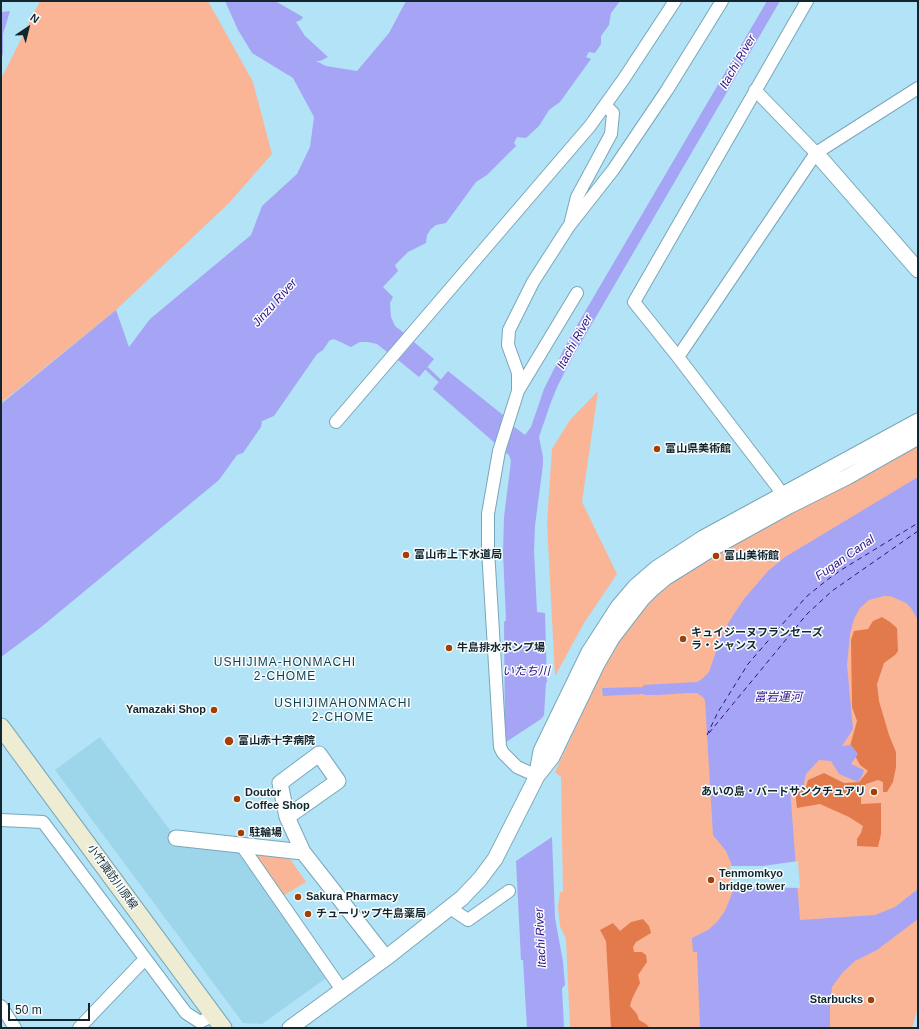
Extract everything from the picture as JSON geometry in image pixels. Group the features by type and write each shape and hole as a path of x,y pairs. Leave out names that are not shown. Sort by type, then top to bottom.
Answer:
{"main road":[{"name":"小竹諏訪川原線","path":"1,727 219,1022"}],"street":[{"path":"336,422 590,126 623,80 675,1"},
{"path":"518,391 518,373 508,344 510,330 533,282 569,226 621,158 667,90 722,1"},
{"path":"786,500 678,357 634,302 807,1"},
{"path":"678,357 816,153 918,88"},
{"path":"755,90 816,153 918,270"},
{"path":"569,226 577,197 611,134 613,113 605,106"},
{"path":"533,784 503,753 500,747 488,550 488,514 499,451 518,391 577,293"},
{"path":"786,500 918,421"},
{"path":"290,1028 386,958 450,908 480,879 495,859 533,784 541,751 589,652 618,607 635,587 657,568 702,538 786,500 847,477 918,437"},
{"path":"287,816 303,852 386,958"},
{"path":"1,820 43,822 186,1013 200,1022 219,1022"},
{"path":"176,838 303,852"},
{"path":"242,846 342,990"},
{"path":"450,908 468,920 509,891"},
{"path":"79,1028 145,959"},
{"path":"1,1006 15,1028"}],"shaded area":[{"path":"40,1 208,1 253,82 272,154 229,203 116,310 1,403 1,79"},
{"path":"598,391 582,502 617,574 584,623 555,676 547,523 552,449 570,420"},
{"path":"918,443 918,1008 912,1028 570,1028 566,939 560,926 558,907 560,892 563,892 561,777 555,772 612,652 644,609 661,591 706,560"},
{"path":"882,617 897,628 898,651 884,663 877,684 879,701 889,735 896,752 896,767 893,782 887,792 883,792 883,782 878,780 866,784 861,793 861,804 881,803 881,834 878,847 857,846 857,839 863,826 849,817 820,804 797,808 795,791 805,790 808,780 824,773 844,783 859,782 868,771 860,765 850,746 857,721 852,707 851,640 854,631 868,629 873,621"},
{"path":"100,737 182,846 243,852 329,976 262,1024 243,1023 55,770"},
{"path":"251,853 290,859 306,882 281,897"},
{"path":"643,919 649,926 651,933 636,942 633,947 634,952 642,952 646,955 647,962 638,975 640,983 630,1006 637,1014 639,1020 650,1028 611,1028 606,941 600,930 613,923 620,931 631,922"}],"water":[{"name":"Jinzu River","path":"225,1 275,1 303,17 301,20 296,22 305,36 328,57 320,61 316,61 326,66 357,71 389,33 406,1 620,1 611,13 609,25 601,36 601,44 595,53 589,52 586,57 591,59 560,102 549,110 539,126 526,138 517,137 514,143 516,146 487,175 476,182 446,223 436,225 431,229 427,235 426,243 408,252 395,265 398,271 383,287 393,297 390,303 391,317 395,326 404,333 387,352 377,344 368,342 360,342 351,347 333,339 329,341 323,350 317,354 274,416 262,421 261,427 243,453 237,455 219,480 40,628 1,657 1,404 116,310 129,347 150,319 251,235 262,206 297,174 310,147 314,117 293,78 252,53 238,30"},
{"name":"いたち川","path":"767,1 780,1 572,358 551,402 539,437 543,464 535,526 534,551 537,612 545,613 547,682 544,715 541,719 506,742 504,622 506,620 503,553 504,517 511,461 509,455 506,453 512,425 525,435 531,427 544,389 569,339"},
{"path":"10,11 3,34 3,54 1,59 1,12"},
{"path":"414,342 434,359 419,377 398,360"},
{"path":"448,371 503,415 496,444 433,389"},
{"name":"富岩運河","path":"918,477 918,620 911,608 906,603 890,596 884,596 869,600 860,608 854,619 850,634 847,665 853,729 842,746 851,745 858,754 851,764 864,770 863,774 858,782 839,774 831,761 819,760 806,774 803,788 790,788 800,920 875,915 895,907 918,889 918,919 877,950 855,961 843,972 832,987 830,1028 700,1028 697,952 693,952 692,938 708,930 717,922 725,911 733,891 731,863 726,851 713,835 705,701 704,698 697,693 603,696 602,688 643,687 643,685 697,682 702,679 709,672 721,637 730,620 744,599 768,571 785,557"},
{"name":"Itachi River","path":"552,837 555,918 563,962 565,985 562,988 564,1028 527,1028 523,960 521,960 516,861"}],"pier":[{"path":"798,861 800,888 758,887 731,889 730,866 763,866"}],"waterway":[{"path":"423,365 442,383"}],"ferry route":[{"path":"707,735 718,712 748,664 806,597 841,570 918,523"},
{"path":"709,733 807,614 832,591 918,531"}],"place":[{"name":"富山県美術館","path":"657,449"},
{"name":"富山市上下水道局","path":"406,555"},
{"name":"富山美術館","path":"716,556"},
{"name":"キュイジーヌフランセーズ ラ・シャンス","path":"683,639"},
{"name":"牛島排水ポンプ場","path":"449,648"},
{"name":"Yamazaki Shop","path":"214,710"},
{"name":"富山赤十字病院","path":"229,741"},
{"name":"あいの島・バードサンクチュアリ","path":"874,792"},
{"name":"Doutor Coffee Shop","path":"237,799"},
{"name":"駐輪場","path":"241,833"},
{"name":"Tenmomkyo bridge tower","path":"711,880"},
{"name":"Sakura Pharmacy","path":"298,897"},
{"name":"チューリップ牛島薬局","path":"308,914"},
{"name":"Starbucks","path":"871,1000"}],"district":[{"name":"USHIJIMA-HONMACHI 2-CHOME","path":"285,670"},
{"name":"USHIJIMAHONMACHI 2-CHOME","path":"343,711"}],"water label":[{"name":"Fugan Canal","path":"845,558"}]}
